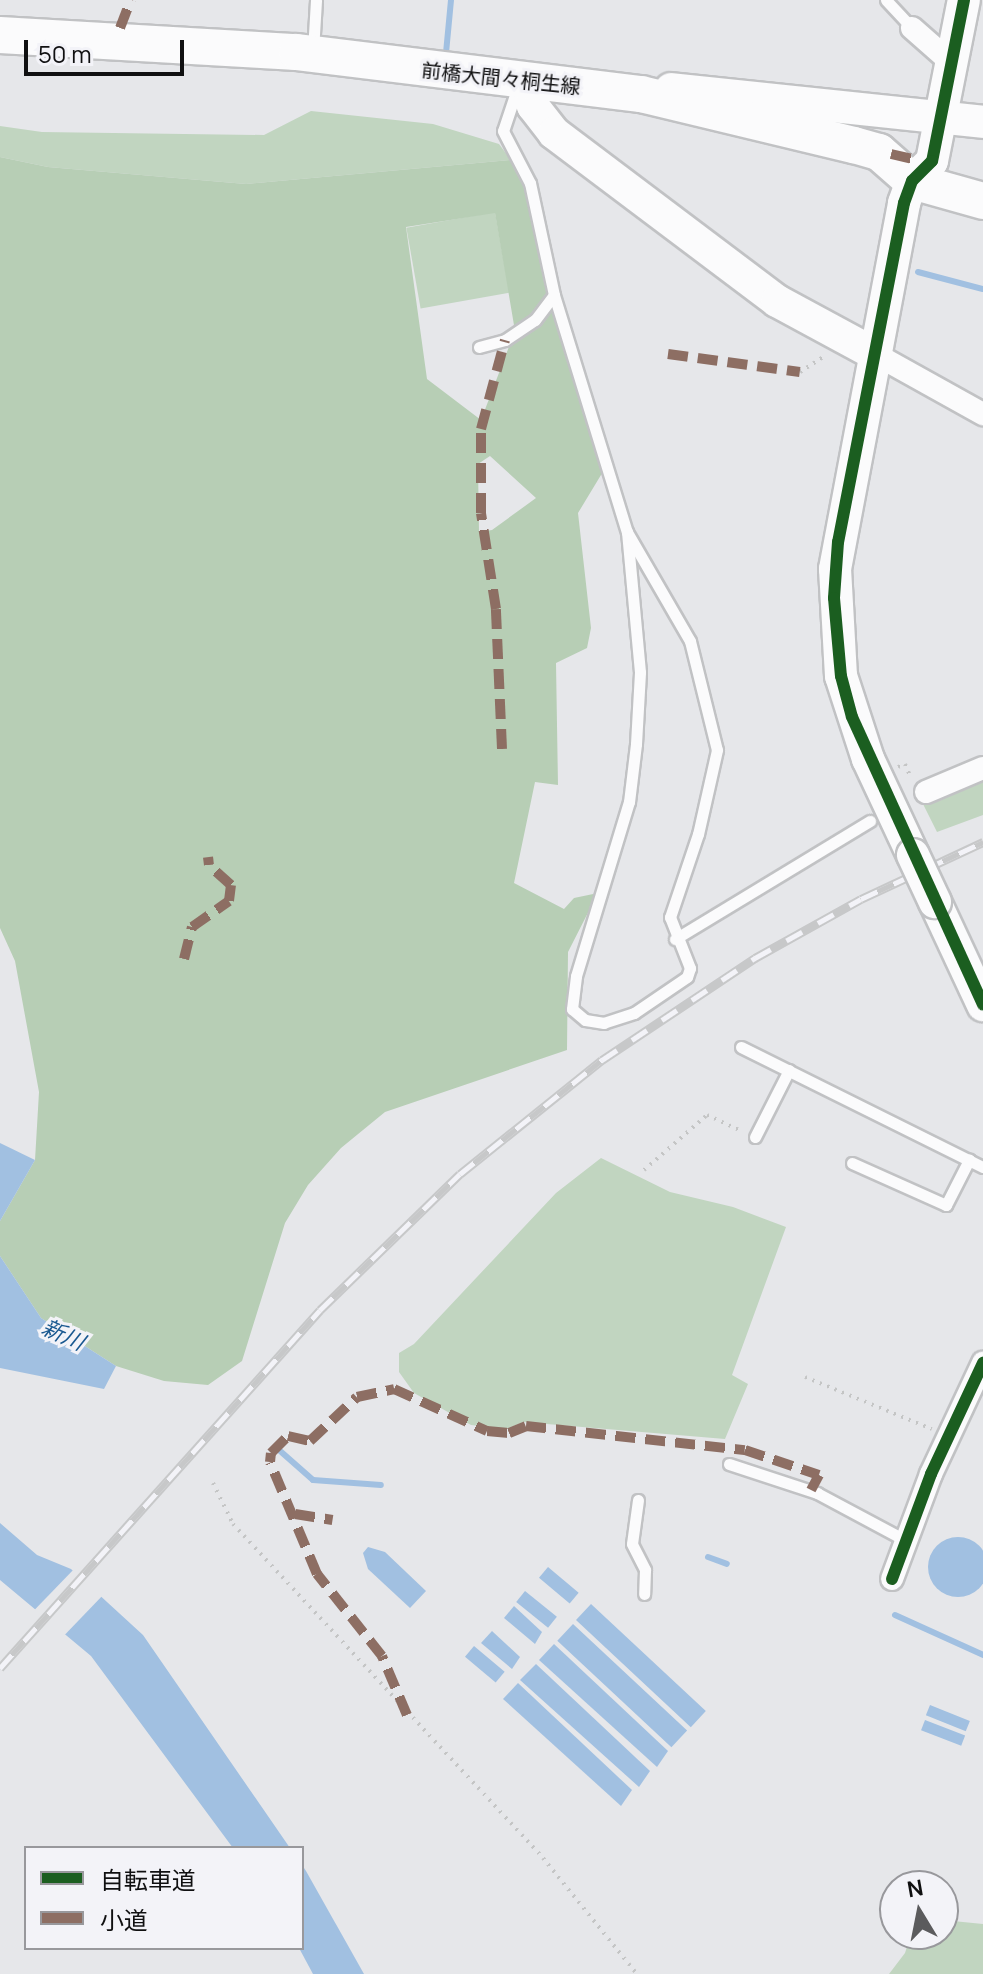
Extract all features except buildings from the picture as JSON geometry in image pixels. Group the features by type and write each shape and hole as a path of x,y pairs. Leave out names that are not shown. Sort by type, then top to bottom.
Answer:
{"main road":[{"name":"前橋大間々桐生線","path":"0,35 313,54 641,94 879,152 912,181 983,201"}],"street":[{"path":"964,0 944,117 932,161 912,181 838,542 837,651 852,717 983,1005"},
{"path":"912,28 954,65"},
{"path":"523,78 533,106 554,133 777,301 983,414"},
{"path":"641,94 661,88 983,122"},
{"path":"920,795 983,768"},
{"path":"892,1579 905,1540 983,1363"}],"lane":[{"path":"313,54 316,0"},
{"path":"886,0 912,28"},
{"path":"523,78 508,104 503,131 530,183 554,295 627,532 640,672 629,802 576,976 575,1015 594,1022 619,1019 687,977 690,968 675,939 670,917 717,750 690,641 627,532"},
{"path":"479,347 505,340 535,320 554,295"},
{"path":"675,939 870,821"},
{"path":"741,1047 983,1167"},
{"path":"755,1137 789,1070"},
{"path":"852,1163 946,1205 969,1160"},
{"path":"729,1464 811,1490 905,1540"},
{"path":"638,1500 632,1544 645,1570 644,1594"}],"path":[{"path":"800,372 831,351"},
{"path":"644,1170 707,1115 755,1137"},
{"path":"805,1377 925,1426"},
{"path":"213,1483 233,1524 543,1858 637,1974"}],"green space":[{"path":"311,111 433,124 499,144 511,160 246,184 48,167 0,157 0,126 42,132 264,135"},
{"path":"0,157 48,167 246,184 511,160 525,185 604,470 578,513 591,628 587,648 556,663 558,785 535,782 514,883 564,909 574,898 598,893 568,952 567,1050 385,1112 341,1148 308,1185 285,1223 242,1361 208,1385 164,1381 116,1366 41,1318 0,1256 0,1221 35,1160 39,1092 15,961 0,928","holes":["495,213 515,331 481,420 427,379 406,227","490,456 536,498 492,530 479,532 478,464"]},
{"path":"495,212 509,293 421,308 406,228"},
{"path":"983,776 983,815 937,832 923,804"},
{"path":"601,1158 670,1192 733,1207 786,1227 732,1375 748,1384 725,1439 523,1422 506,1429 471,1425 414,1393 399,1372 399,1353 414,1344 556,1193"},
{"path":"959,1922 983,1924 983,1974 889,1974 906,1950 959,1950"}],"water":[{"path":"0,1143 35,1160 0,1221"},
{"path":"0,1256 41,1318 116,1366 104,1389 0,1368"},
{"path":"0,1523 37,1555 71,1569 143,1635 289,1846 232,1846 91,1656 0,1580"},
{"path":"958,1537 979,1546 984,1554 984,1580 979,1588 958,1597 937,1588 928,1567 937,1546"},
{"path":"368,1547 385,1552 426,1591 410,1608 368,1569 363,1553"},
{"path":"548,1567 579,1593 570,1603 539,1578"},
{"path":"525,1591 557,1617 548,1628 516,1602"},
{"path":"591,1604 706,1711 691,1727 576,1620"},
{"path":"514,1606 542,1632 535,1644 504,1618"},
{"path":"573,1624 687,1730 671,1747 557,1641"},
{"path":"492,1631 520,1657 512,1669 481,1643"},
{"path":"554,1644 668,1751 657,1767 539,1660"},
{"path":"474,1646 505,1672 496,1682 465,1657"},
{"path":"536,1664 650,1771 639,1787 520,1680"},
{"path":"518,1683 632,1790 621,1806 503,1699"},
{"path":"930,1705 970,1721 966,1731 926,1715"},
{"path":"925,1720 965,1735 961,1746 921,1730"},
{"path":"304,1869 364,1974 313,1974 300,1950 304,1950"}],"pier":[{"path":"76,1567 104,1594 60,1639 32,1612"}],"waterway":[{"path":"446,53 451,0"},
{"path":"918,272 983,289"},
{"name":"新川","path":"279,1450 313,1480 381,1485"},
{"name":"新川","path":"708,1557 727,1564"},
{"name":"新川","path":"895,1615 983,1655"}],"railway":[{"path":"0,1668 320,1310 460,1174 602,1060 755,958 861,899 983,842"}],"marked path":[{"path":"120,28 131,0"},
{"path":"891,154 916,160"},
{"path":"502,749 496,609 481,513 481,429 505,340"},
{"path":"668,354 800,372"},
{"path":"184,959 192,927 229,901 231,885 209,865 208,857"},
{"path":"407,1715 382,1656 317,1574 270,1462 271,1453 288,1436 310,1441 357,1397 394,1389 487,1431 509,1433 526,1426 745,1450 819,1475 811,1490"},
{"path":"295,1514 333,1520"}],"cycle path":[{"path":"964,0 932,161 912,181 904,203 838,542 834,598 841,676 852,717 983,1005"},
{"path":"892,1579 931,1474 983,1363"}]}
